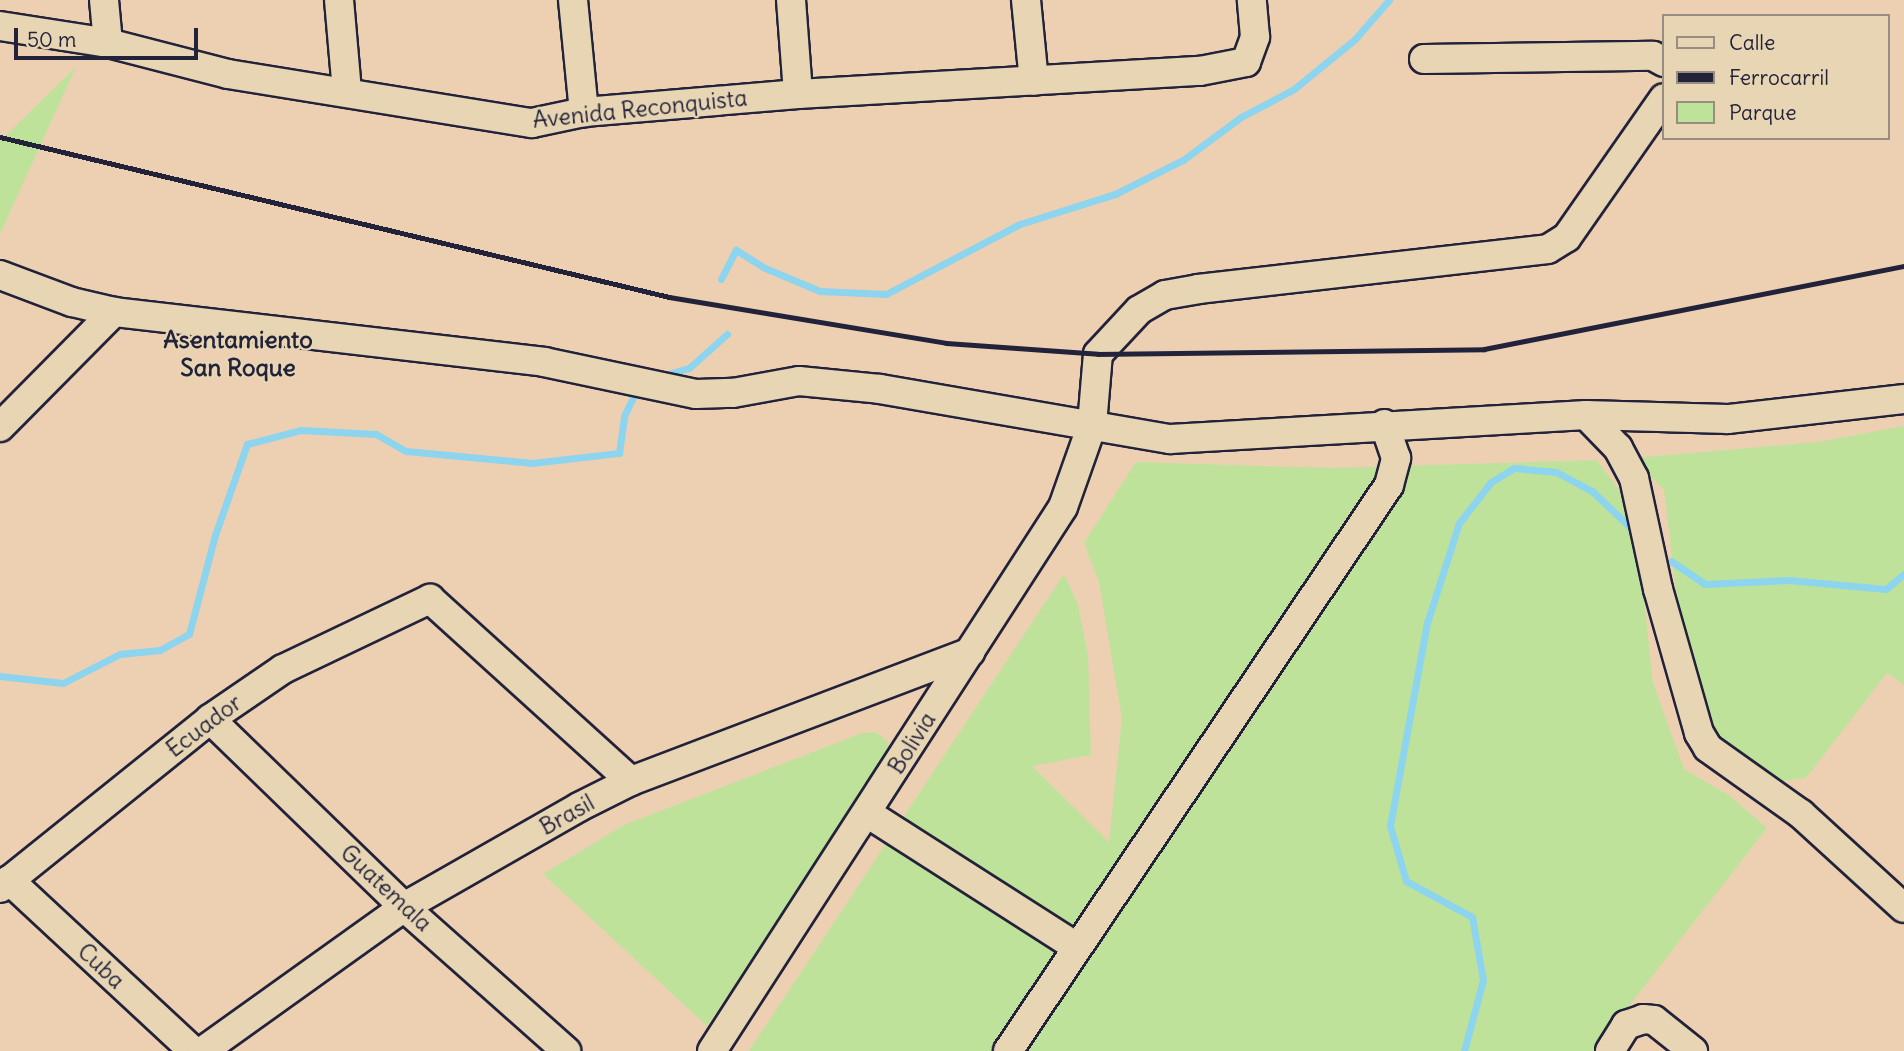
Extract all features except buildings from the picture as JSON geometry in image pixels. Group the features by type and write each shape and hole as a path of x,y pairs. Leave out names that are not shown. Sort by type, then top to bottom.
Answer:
{"street":[{"path":"104,0 108,43"},
{"path":"339,0 347,92"},
{"path":"573,0 584,112"},
{"path":"791,0 798,94"},
{"path":"1026,0 1034,81"},
{"name":"Avenida Reconquista","path":"0,26 108,43 228,74 532,123 584,112 798,94 1200,71 1246,62 1255,37 1252,0"},
{"path":"1424,59 1653,56 1662,61"},
{"name":"Bolivia","path":"712,1051 1063,507 1092,425 1098,354 1139,310 1165,295 1198,289 1548,248 1567,237 1662,101"},
{"path":"0,275 72,302 114,312 544,362 696,394 733,393 799,381 880,389 1170,439 1384,424 1586,415 1728,419 1904,399"},
{"path":"0,427 114,312"},
{"path":"1586,415 1618,448 1634,478 1658,589 1699,733 1708,748 1801,814 1866,869 1904,908"},
{"path":"1008,1051 1389,485 1396,458 1384,424"},
{"name":"Ecuador","path":"4,884 210,719 283,669 430,599 631,781"},
{"name":"Brasil","path":"203,1051 404,907 631,781 970,652"},
{"name":"Guatemala","path":"210,719 404,907 566,1051"},
{"path":"867,813 1070,943"},
{"name":"Cuba","path":"4,884 193,1051"},
{"path":"1610,1051 1626,1025 1654,1020 1693,1051"}],"green space":[{"path":"76,67 0,234 0,141"},
{"path":"1904,426 1904,685 1887,673 1806,778 1782,781 1708,748 1684,656 1664,490 1633,458 1818,442"},
{"path":"1597,460 1634,510 1653,683 1684,769 1730,796 1767,828 1594,1051 749,1051 1064,574 1078,605 1088,654 1091,755 1032,766 1109,842 1122,718 1099,582 1084,543 1136,462 1332,468"},
{"path":"876,732 887,741 889,756 707,1026 543,874 624,825 862,733"}],"waterway":[{"path":"721,279 736,250 765,268 820,291 886,294 1020,224 1115,194 1183,160 1241,117 1294,89 1355,39 1389,0"},
{"path":"661,376 689,368 727,334"},
{"path":"0,676 63,683 120,654 160,650 189,634 215,535 247,444 301,430 376,434 406,451 532,463 619,453 624,416 637,389"},
{"path":"1464,1051 1483,980 1472,917 1406,881 1390,826 1427,623 1459,523 1491,482 1514,468 1556,472 1592,491 1632,529"},
{"path":"1671,561 1705,584 1789,580 1886,589 1904,574"}],"railway":[{"path":"0,137 669,297 946,343 1098,354 1484,349 1904,266"}],"district":[{"name":"Asentamiento San Roque","path":"238,354"}]}
